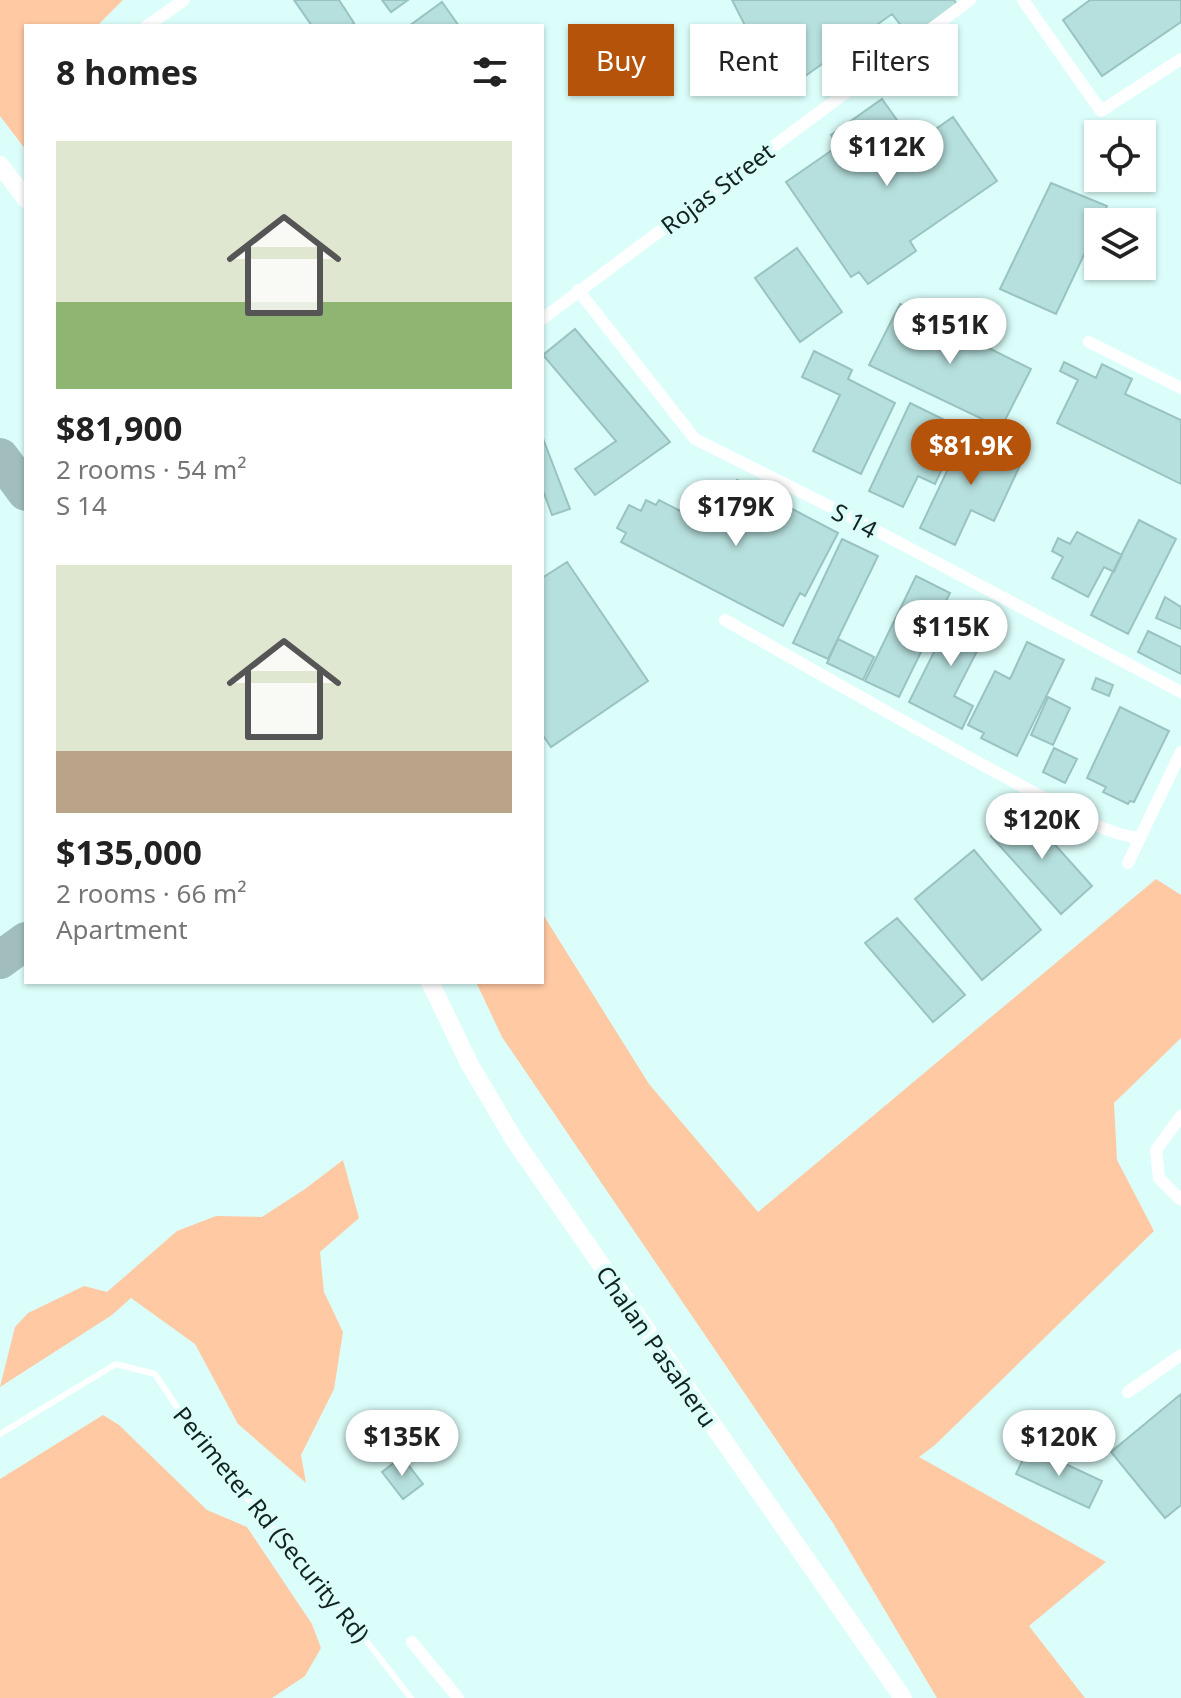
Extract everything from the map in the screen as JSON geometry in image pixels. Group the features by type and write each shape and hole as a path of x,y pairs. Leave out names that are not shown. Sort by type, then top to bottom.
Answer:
{"main road":[{"path":"0,165 24,196"},
{"name":"Chalan Pasaheru","path":"431,984 470,1065 515,1141 903,1698"}],"street":[{"path":"150,24 184,0"},
{"name":"Rojas Street","path":"544,317 970,0"},
{"path":"1023,0 1101,111 1181,59"},
{"name":"S 14","path":"578,290 695,439 845,514 1181,692"},
{"path":"1089,342 1181,388"},
{"path":"725,620 937,741 1077,815 1126,836 1140,838"},
{"path":"1128,863 1181,752"},
{"path":"1181,1116 1156,1150 1159,1178 1181,1200"},
{"path":"1128,1392 1181,1355"},
{"path":"412,1642 458,1698"}],"lane":[{"name":"Perimeter Rd (Security Rd)","path":"0,1434 116,1364 155,1374 202,1445 344,1612 411,1698"}],"shaded area":[{"path":"0,0 123,0 99,24 24,24 24,147 0,116"},
{"path":"1156,879 1181,895 1181,1038 1114,1103 1117,1160 1154,1231 935,1445 919,1457 1106,1562 1029,1626 1085,1698 937,1698 833,1523 502,1037 477,984 544,984 544,916 649,1084 758,1212"},
{"path":"343,1160 359,1218 320,1252 324,1292 343,1332 334,1389 301,1455 306,1483 238,1424 195,1344 131,1298 112,1315 0,1387 15,1327 28,1313 84,1286 107,1292 177,1231 216,1216 262,1217"},
{"path":"103,1415 119,1425 207,1510 247,1527 312,1624 321,1648 305,1676 272,1698 0,1698 0,1479"}],"building":[{"path":"294,0 339,0 354,23 353,24 311,24"},
{"path":"382,0 408,0 391,12"},
{"path":"732,0 954,0 959,8 932,24 900,24 892,14 878,24 822,24 822,64 806,75 806,24 744,24"},
{"path":"1090,0 1181,0 1181,22 1102,76 1063,20"},
{"path":"442,2 458,24 412,24"},
{"path":"882,99 902,127 908,123 920,140 953,117 997,181 910,241 916,251 868,284 859,272 851,277 786,182 838,146 831,135"},
{"path":"1051,183 1107,206 1084,208 1084,255 1056,314 1000,289"},
{"path":"797,248 842,312 800,342 755,278"},
{"path":"900,304 1031,369 1001,428 869,365"},
{"path":"575,329 670,442 595,495 575,469 616,441 544,354"},
{"path":"814,351 852,370 848,379 895,403 861,474 813,451 840,395 802,377"},
{"path":"1064,362 1096,378 1102,364 1132,379 1125,394 1181,420 1181,484 1057,423 1078,380 1060,371"},
{"path":"910,403 961,428 935,484 918,476 903,507 869,491"},
{"path":"966,431 1023,459 994,521 971,510 955,545 920,528"},
{"path":"544,441 570,509 552,515 544,493"},
{"path":"737,480 838,533 805,596 800,593 783,626 621,542 626,533 617,528 629,505 641,511 646,500 656,505 659,500 692,517 699,505 719,516"},
{"path":"1139,520 1176,539 1128,634 1091,615"},
{"path":"1077,532 1122,555 1114,572 1104,567 1088,597 1052,578 1063,557 1052,551 1058,538 1070,544"},
{"path":"842,539 878,556 828,659 793,643"},
{"path":"567,562 648,681 551,747 544,737 544,577"},
{"path":"916,576 950,593 899,697 865,681"},
{"path":"1165,597 1181,607 1181,629 1156,618"},
{"path":"958,604 992,622 954,696 973,706 962,729 909,702"},
{"path":"1148,631 1181,647 1181,674 1138,652"},
{"path":"838,639 874,657 863,680 827,663"},
{"path":"1027,642 1064,660 1017,756 981,738 984,733 968,725 995,671 1010,679"},
{"path":"1096,678 1113,685 1109,696 1092,689"},
{"path":"1048,697 1070,708 1053,745 1031,735"},
{"path":"1120,707 1169,731 1134,802 1128,804 1103,792 1106,787 1087,778"},
{"path":"1054,748 1077,759 1065,783 1043,772"},
{"path":"1023,809 1092,886 1061,914 991,836"},
{"path":"974,850 1041,930 982,980 915,899"},
{"path":"897,918 965,995 933,1022 865,943"},
{"path":"1181,1394 1181,1505 1165,1518 1111,1452"},
{"path":"1029,1447 1102,1481 1089,1508 1016,1474"},
{"path":"402,1457 423,1484 403,1499 382,1472"}],"taxiway":[{"path":"0,457 24,489"},
{"path":"0,960 24,942"}]}
